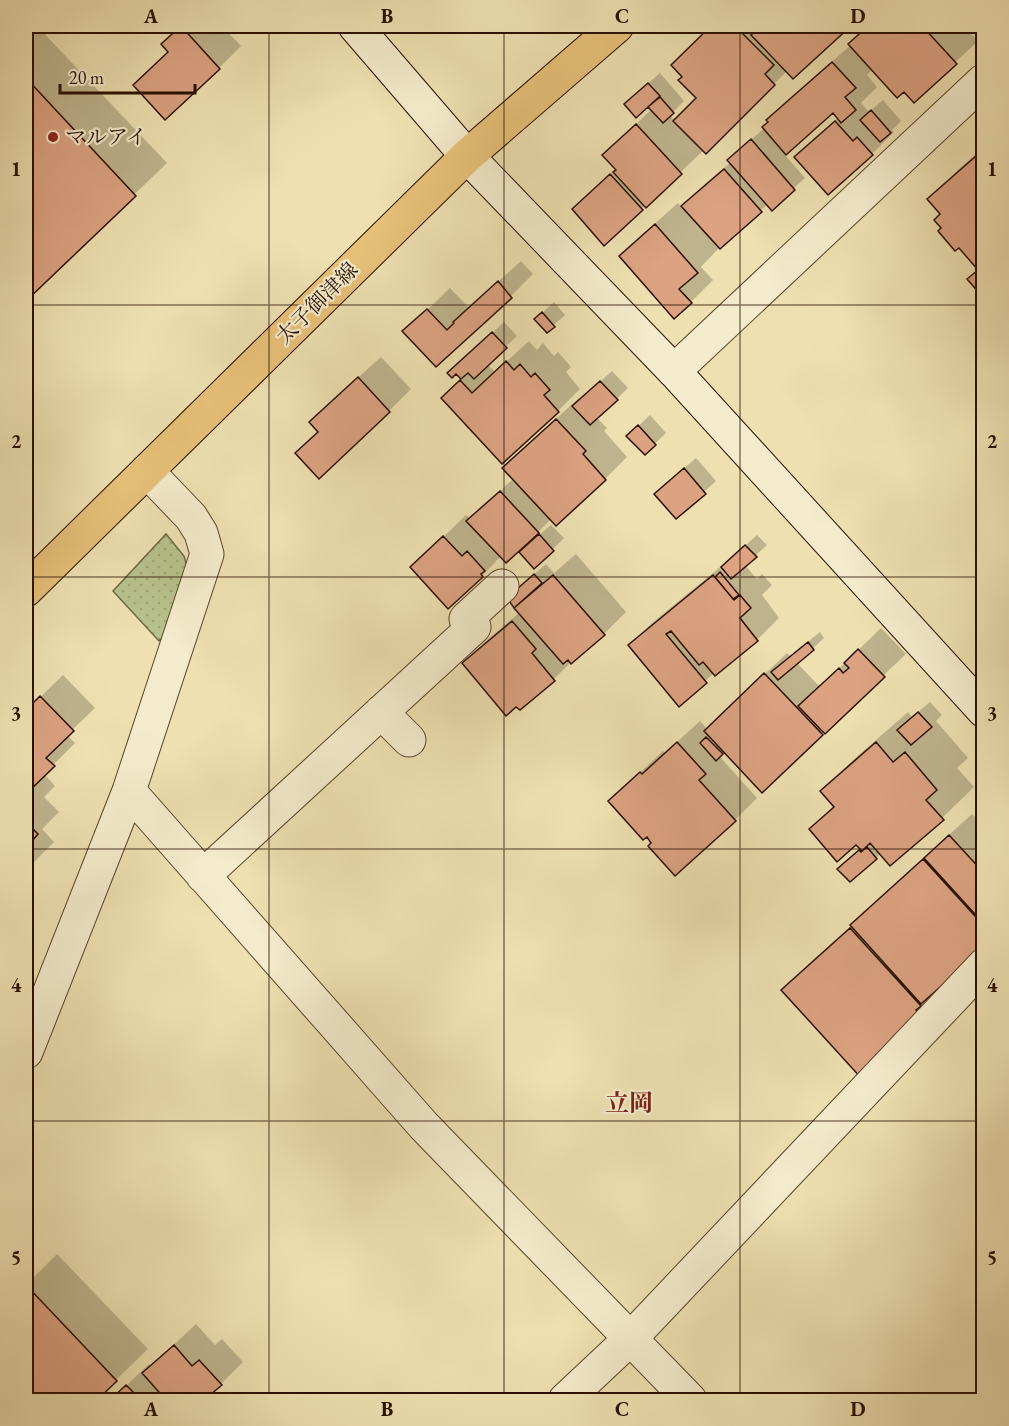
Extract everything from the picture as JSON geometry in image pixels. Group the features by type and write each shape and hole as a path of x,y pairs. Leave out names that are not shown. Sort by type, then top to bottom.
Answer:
{"main road":[{"name":"太子御津線","path":"26,590 467,156 617,26"}],"street":[{"path":"355,26 467,156 675,371 984,711"},
{"path":"675,371 983,81"},
{"path":"26,1052 129,791 207,554 201,533 191,518 147,471"},
{"path":"203,876 474,627 466,619 502,586"},
{"path":"381,712 409,740"},
{"path":"129,791 424,1126 690,1401"},
{"path":"565,1401 630,1339 984,965"}],"green space":[{"path":"166,534 184,556 188,570 173,627 159,641 113,591"}],"building":[{"path":"181,26 220,69 165,120 133,85 168,52 161,44"},
{"path":"711,26 735,26 774,65 765,74 775,85 706,154 673,121 696,98 678,80 682,77 671,65"},
{"path":"761,26 851,26 793,79 751,35"},
{"path":"868,26 928,26 924,28 957,64 914,103 904,92 897,98 848,44"},
{"path":"975,26 984,26 984,43 976,35 979,31"},
{"path":"832,62 856,88 845,97 856,110 841,123 833,113 786,155 762,127 768,122 766,120"},
{"name":"マルアイ","path":"26,78 136,196 26,301"},
{"path":"648,83 660,96 636,118 624,104"},
{"path":"660,97 674,113 663,123 648,107"},
{"path":"871,110 891,133 880,142 860,120"},
{"path":"835,121 853,141 857,137 873,155 828,195 794,157"},
{"path":"636,124 682,174 646,208 613,172 616,170 602,155"},
{"path":"751,139 795,190 772,211 727,160"},
{"path":"984,149 984,291 980,294 967,279 978,270 959,248 955,251 938,231 941,228 934,220 940,214 927,199"},
{"path":"724,169 762,212 720,249 681,206"},
{"path":"610,174 643,210 604,246 572,209"},
{"path":"655,224 698,273 679,289 692,303 674,319 619,256"},
{"path":"498,281 512,298 436,367 402,331 427,309 447,330"},
{"path":"542,312 555,327 547,333 534,319"},
{"path":"492,332 507,348 474,379 468,373 461,379 456,374 452,378 447,373"},
{"path":"506,361 514,370 520,364 531,377 535,373 550,390 544,395 559,412 502,464 441,398 460,380 472,393"},
{"path":"358,377 390,412 319,479 295,453 318,432 309,422"},
{"path":"600,381 618,400 590,425 572,406"},
{"path":"556,419 586,451 583,454 606,480 556,526 502,468"},
{"path":"638,425 656,445 645,455 626,436"},
{"path":"684,468 706,494 676,519 654,494"},
{"path":"500,491 539,533 506,563 466,521"},
{"path":"539,534 554,551 534,569 519,552"},
{"path":"443,536 462,556 467,551 485,571 481,574 483,577 448,609 410,567"},
{"path":"745,545 757,557 731,579 721,567"},
{"path":"720,572 739,595 733,599 715,577"},
{"path":"534,574 542,583 514,608 507,598"},
{"path":"553,575 605,635 571,664 568,660 563,664 514,608"},
{"path":"713,575 734,600 740,595 751,608 740,618 758,641 715,676 703,662 699,665 671,631 666,634 707,683 679,707 628,645"},
{"path":"512,621 536,649 532,653 555,681 520,710 516,707 506,716 462,663"},
{"path":"808,642 814,650 778,680 771,672"},
{"path":"858,649 885,677 825,734 798,706 839,668 843,673 849,668 844,663"},
{"path":"764,673 823,735 762,793 704,731"},
{"path":"40,696 74,731 46,758 55,766 26,794 26,710"},
{"path":"918,712 932,727 911,745 897,730"},
{"path":"706,737 723,754 716,761 700,743"},
{"path":"677,742 706,774 699,780 736,821 675,876 648,846 651,843 647,837 643,840 608,801"},
{"path":"876,742 893,762 905,752 937,790 926,800 944,820 890,866 870,843 862,851 856,845 837,862 809,829 834,807 820,791"},
{"path":"26,822 38,834 26,848"},
{"path":"949,835 984,873 984,924 924,858"},
{"path":"867,847 877,859 850,882 837,869 859,850 861,852"},
{"path":"923,859 984,926 984,948 921,1004 850,925"},
{"path":"850,928 921,1006 916,1010 921,1015 862,1079 781,990"},
{"path":"26,1285 117,1381 97,1400 26,1400"},
{"path":"174,1345 192,1366 199,1360 222,1385 204,1400 166,1400 142,1373"},
{"path":"126,1385 141,1400 110,1400"}],"place":[{"name":"マルアイ","path":"53,137"}],"district":[{"name":"立岡","path":"629,1103"}]}
